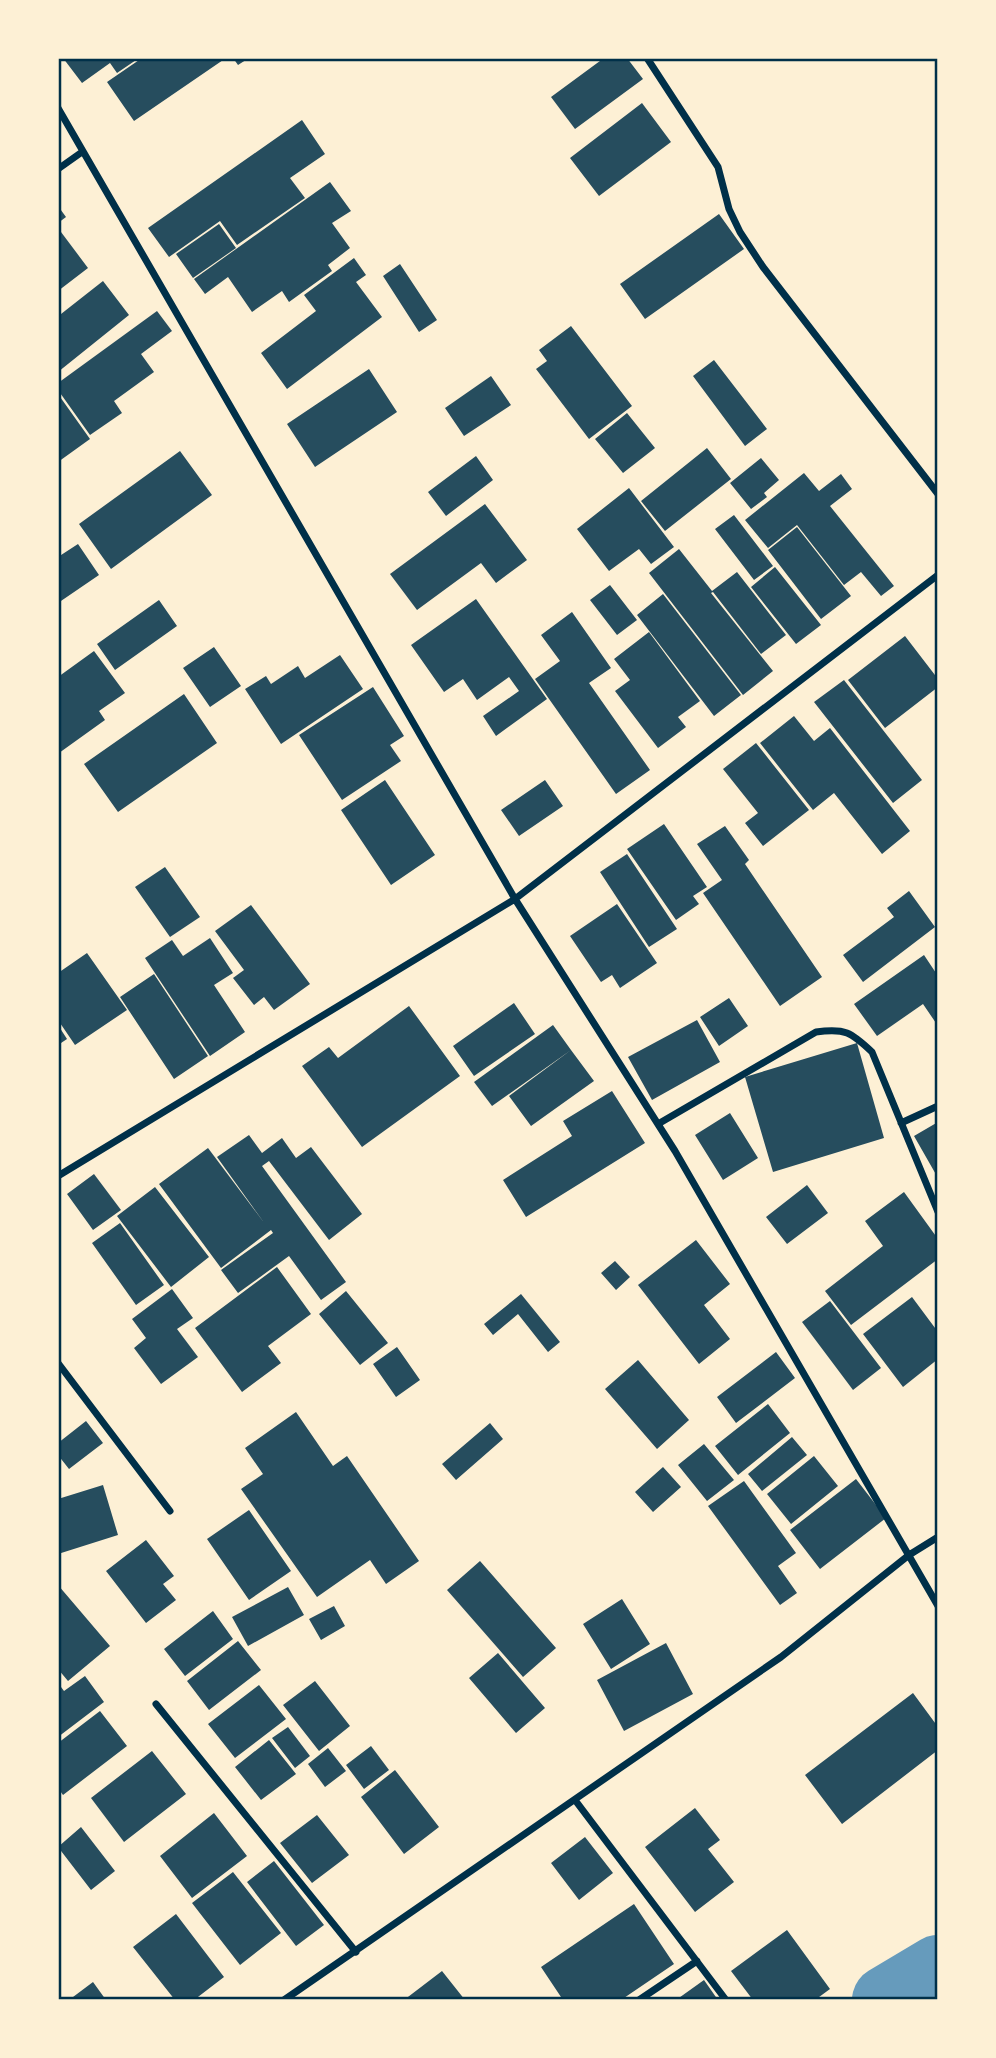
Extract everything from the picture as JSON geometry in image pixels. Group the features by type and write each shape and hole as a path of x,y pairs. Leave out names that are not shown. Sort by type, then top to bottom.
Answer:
{"street":[{"path":"647,58 719,167 729,209 748,243 938,494"},
{"path":"58,108 515,899 657,1124 938,1606"},
{"path":"58,169 82,152"},
{"path":"58,1176 515,899 938,575"},
{"path":"657,1124 816,1032 836,1029 855,1035 872,1052 938,1212"},
{"path":"901,1123 938,1106"},
{"path":"58,1363 170,1511"},
{"path":"284,2000 781,1657 909,1555 938,1537"},
{"path":"156,1703 356,1952"},
{"path":"575,1800 726,2000"},
{"path":"639,2000 697,1961"}],"building":[{"path":"63,58 139,58 117,73 110,63 82,83"},
{"path":"142,58 226,58 134,121 107,82"},
{"path":"233,58 249,58 238,65"},
{"path":"604,58 627,58 643,79 575,129 551,97"},
{"path":"642,103 671,142 599,196 570,158"},
{"path":"302,120 325,154 290,178 305,198 237,245 220,221 169,257 148,228"},
{"path":"330,182 351,211 332,223 350,248 328,265 332,271 289,302 282,291 252,312 228,277 205,294 194,279"},
{"path":"58,206 66,217 58,223"},
{"path":"719,214 744,249 645,319 620,284"},
{"path":"219,224 236,248 193,278 176,254"},
{"path":"58,228 88,268 58,291"},
{"path":"354,258 366,275 356,282 382,317 287,389 261,353 316,311 304,295"},
{"path":"400,264 437,320 419,332 383,276"},
{"path":"103,281 129,315 58,372 58,310 61,314"},
{"path":"157,311 172,331 141,354 154,372 114,401 122,413 90,435 58,390 58,383"},
{"path":"571,326 632,406 589,439 536,369 547,361 539,350"},
{"path":"714,360 767,429 745,446 693,376"},
{"path":"369,369 397,412 315,467 287,424"},
{"path":"491,376 511,405 464,436 445,408"},
{"path":"58,394 90,439 58,462"},
{"path":"627,413 655,448 623,473 595,439"},
{"path":"707,448 731,479 665,531 641,501"},
{"path":"180,451 212,495 111,569 79,524"},
{"path":"476,456 493,480 446,516 428,492"},
{"path":"761,458 779,480 764,493 767,497 751,509 730,483"},
{"path":"804,473 819,491 841,474 852,489 830,506 894,586 881,596 861,572 844,585 797,525 768,548 745,520"},
{"path":"629,488 674,547 651,564 639,549 609,571 577,529"},
{"path":"485,504 527,560 496,583 481,563 417,610 390,574"},
{"path":"734,515 773,566 754,580 715,529"},
{"path":"797,527 851,596 821,619 768,550"},
{"path":"78,544 99,575 58,603 58,557"},
{"path":"679,549 712,591 737,572 786,635 761,654 713,592 711,593 773,671 743,695 649,573"},
{"path":"775,567 821,625 796,644 751,587"},
{"path":"610,585 637,620 617,635 590,600"},
{"path":"663,594 741,695 714,716 637,615"},
{"path":"476,599 547,699 496,736 483,716 519,691 509,677 477,700 463,679 444,692 411,645"},
{"path":"159,600 177,626 115,670 97,644"},
{"path":"572,612 611,668 589,683 650,770 616,794 535,679 560,661 541,635"},
{"path":"649,632 700,701 678,717 686,727 658,748 615,691 630,680 614,659"},
{"path":"905,636 938,679 938,687 885,728 848,680"},
{"path":"214,647 241,686 210,707 183,668"},
{"path":"94,651 125,693 99,711 105,720 59,753 58,677"},
{"path":"340,655 363,689 281,744 245,689 266,676 271,684 298,666 305,678"},
{"path":"844,680 922,780 893,803 814,702"},
{"path":"373,687 404,736 390,745 401,761 342,800 299,735"},
{"path":"184,694 217,743 118,812 84,764"},
{"path":"794,716 814,741 830,728 910,831 882,854 834,793 813,810 760,743"},
{"path":"756,743 809,810 763,846 745,823 758,813 723,769"},
{"path":"385,780 435,855 391,885 341,810"},
{"path":"545,780 563,806 519,836 501,810"},
{"path":"664,824 707,887 693,896 699,904 676,920 627,849"},
{"path":"725,826 749,860 745,864 822,977 780,1006 703,893 722,880 697,844"},
{"path":"627,854 677,929 649,947 600,872"},
{"path":"165,867 200,917 170,937 135,887"},
{"path":"909,891 935,927 863,982 843,955 894,917 887,908"},
{"path":"617,904 657,963 620,988 612,975 601,982 570,936"},
{"path":"251,905 310,984 274,1010 264,997 254,1005 233,978 244,970 215,931"},
{"path":"210,938 233,973 214,985 245,1032 210,1056 145,958 172,940 183,956"},
{"path":"87,953 127,1010 75,1045 58,1020 58,973"},
{"path":"924,955 938,976 938,1026 923,1004 877,1036 854,1004"},
{"path":"154,974 208,1056 174,1079 120,997"},
{"path":"729,998 748,1026 719,1046 700,1017"},
{"path":"514,1003 535,1034 474,1076 453,1046"},
{"path":"409,1006 460,1076 362,1147 302,1066 329,1047 338,1058"},
{"path":"697,1020 720,1062 652,1100 628,1057"},
{"path":"58,1025 67,1039 58,1045"},
{"path":"553,1025 571,1050 492,1106 474,1082"},
{"path":"857,1043 884,1138 773,1172 745,1077"},
{"path":"571,1050 594,1081 531,1126 509,1096"},
{"path":"612,1091 645,1143 526,1217 503,1180 572,1136 563,1121"},
{"path":"730,1113 758,1158 723,1180 695,1135"},
{"path":"938,1122 938,1178 914,1136"},
{"path":"249,1135 262,1153 282,1138 296,1158 311,1147 362,1214 329,1240 269,1161 262,1166 346,1282 321,1300 289,1256 238,1293 221,1270 273,1233 271,1230 221,1268 159,1184 208,1148 265,1224 217,1157"},
{"path":"94,1174 121,1210 93,1230 67,1194"},
{"path":"807,1185 828,1213 787,1244 766,1217"},
{"path":"155,1187 209,1257 171,1287 117,1216"},
{"path":"904,1192 938,1239 938,1259 851,1325 825,1291 883,1246 865,1221"},
{"path":"120,1223 164,1285 136,1305 92,1243"},
{"path":"696,1240 730,1284 704,1305 730,1339 699,1364 638,1285"},
{"path":"615,1261 630,1277 616,1290 601,1273"},
{"path":"277,1267 311,1314 268,1346 281,1363 242,1392 195,1328"},
{"path":"172,1289 193,1318 177,1329 198,1357 161,1384 134,1348 146,1338 132,1319"},
{"path":"346,1291 388,1343 360,1365 319,1314"},
{"path":"521,1294 560,1342 548,1352 518,1314 493,1335 484,1324"},
{"path":"912,1297 938,1332 938,1359 903,1387 863,1334"},
{"path":"830,1301 881,1368 853,1390 802,1322"},
{"path":"397,1347 420,1380 396,1397 373,1364"},
{"path":"776,1352 795,1378 736,1423 717,1397"},
{"path":"638,1360 689,1420 657,1449 605,1389"},
{"path":"768,1404 790,1433 738,1475 715,1446"},
{"path":"296,1412 333,1466 347,1456 419,1561 386,1584 370,1560 317,1597 241,1489 263,1474 245,1448"},
{"path":"86,1421 103,1443 69,1469 58,1455 58,1443"},
{"path":"490,1423 503,1439 456,1480 442,1464"},
{"path":"792,1437 807,1455 762,1491 748,1474"},
{"path":"704,1444 734,1480 707,1501 678,1465"},
{"path":"814,1456 838,1486 791,1524 767,1494"},
{"path":"663,1467 681,1487 653,1512 635,1492"},
{"path":"856,1479 886,1518 820,1569 790,1530"},
{"path":"744,1481 796,1553 778,1566 797,1593 780,1605 708,1506"},
{"path":"103,1485 118,1535 58,1554 58,1499"},
{"path":"249,1510 291,1571 249,1600 207,1539"},
{"path":"146,1540 174,1576 163,1584 176,1600 146,1623 106,1571"},
{"path":"480,1561 556,1648 523,1677 447,1590"},
{"path":"58,1585 110,1646 68,1681 58,1669"},
{"path":"288,1587 304,1615 248,1646 232,1617"},
{"path":"622,1599 650,1644 611,1669 583,1624"},
{"path":"334,1606 345,1626 321,1640 309,1619"},
{"path":"213,1611 233,1639 185,1676 164,1649"},
{"path":"238,1641 261,1670 209,1710 187,1681"},
{"path":"666,1643 693,1694 624,1731 597,1680"},
{"path":"498,1653 545,1708 516,1733 469,1678"},
{"path":"85,1676 104,1702 58,1737 58,1683 64,1691"},
{"path":"315,1681 350,1726 319,1751 283,1705"},
{"path":"259,1685 286,1719 235,1758 208,1724"},
{"path":"913,1693 938,1727 938,1750 842,1824 805,1775"},
{"path":"100,1711 127,1746 63,1795 58,1788 58,1743"},
{"path":"288,1727 310,1756 295,1768 272,1738"},
{"path":"269,1740 296,1774 261,1800 235,1767"},
{"path":"371,1746 389,1770 364,1789 346,1765"},
{"path":"328,1748 346,1771 325,1787 308,1764"},
{"path":"152,1751 186,1794 124,1842 91,1798"},
{"path":"395,1770 439,1827 404,1854 361,1797"},
{"path":"695,1808 720,1840 708,1849 734,1882 695,1912 645,1847"},
{"path":"214,1813 247,1856 192,1898 160,1856"},
{"path":"317,1815 349,1855 312,1883 280,1843"},
{"path":"81,1827 115,1871 91,1890 58,1847"},
{"path":"585,1837 613,1873 579,1900 551,1863"},
{"path":"274,1861 324,1925 296,1946 247,1882"},
{"path":"233,1872 281,1933 240,1965 192,1903"},
{"path":"634,1904 674,1964 621,2000 563,2000 541,1967"},
{"path":"176,1914 224,1977 194,2000 175,2000 133,1947"},
{"path":"787,1930 830,1989 815,2000 753,2000 731,1971"},
{"path":"442,1971 465,2000 404,2000"},
{"path":"704,1980 718,2000 676,2000"},
{"path":"93,1982 106,2000 69,2000"}],"waterway":[{"path":"886,2000 938,1969"}]}
